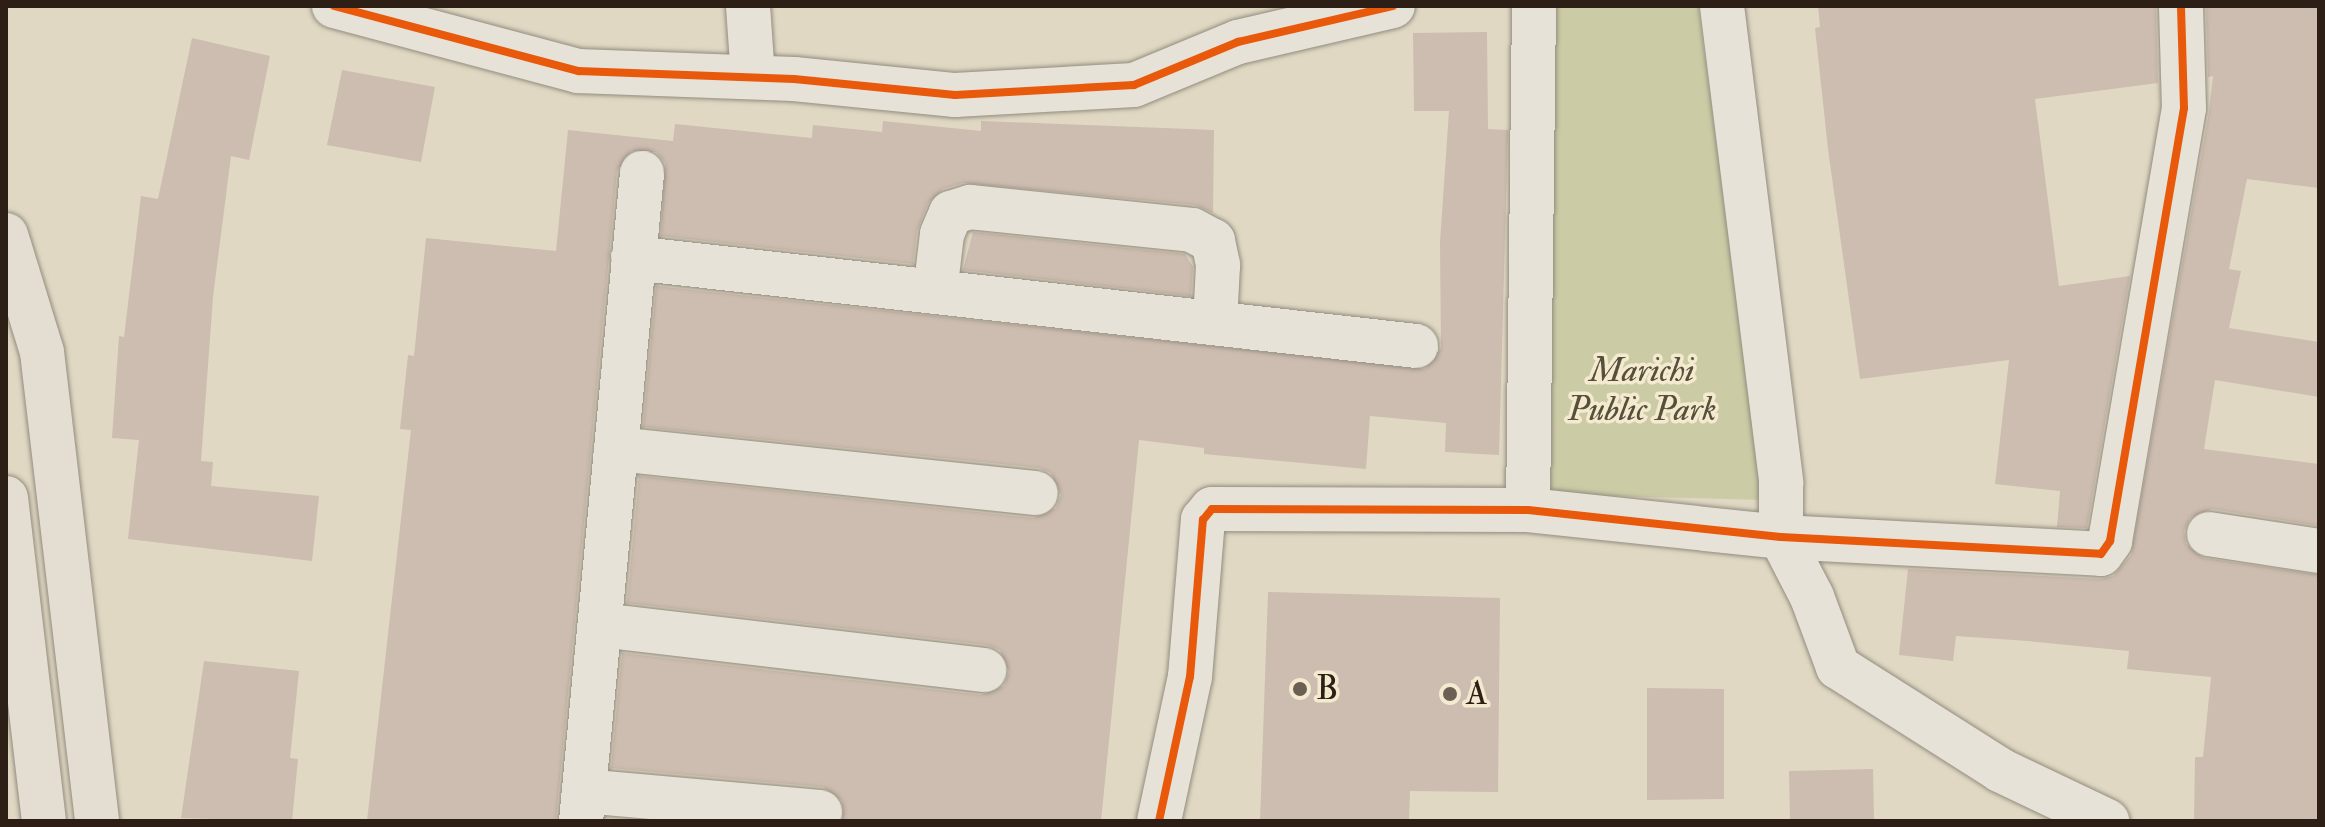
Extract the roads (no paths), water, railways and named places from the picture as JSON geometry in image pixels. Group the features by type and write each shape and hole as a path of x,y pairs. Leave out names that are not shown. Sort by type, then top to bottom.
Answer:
{"main road":[{"path":"6,235 42,352 97,821"},
{"path":"6,498 44,821"}],"street":[{"path":"334,6 578,71 753,77 955,95 1134,85 1236,24 1393,6"},
{"path":"748,6 753,77"},
{"path":"1528,510 1534,6"},
{"path":"1722,6 1781,483 1781,537 1812,597 1838,667 2000,770 2107,821"},
{"path":"1159,821 1204,678 1203,520 1212,509 1367,526 1528,510 1781,537 2070,556 2101,554 2110,541 2184,108 2181,6"},
{"path":"642,173 583,806 820,812"},
{"path":"935,292 942,234 951,213 970,207 1192,230 1213,241 1218,265 1215,323"},
{"path":"633,258 1416,346"},
{"path":"616,449 1036,493"},
{"path":"2209,534 2319,551"},
{"path":"600,625 984,670"}],"place":[{"name":"B","path":"1300,689"},
{"name":"A","path":"1450,694"}],"park label":[{"name":"Marichi Public Park","path":"1642,390"}]}
